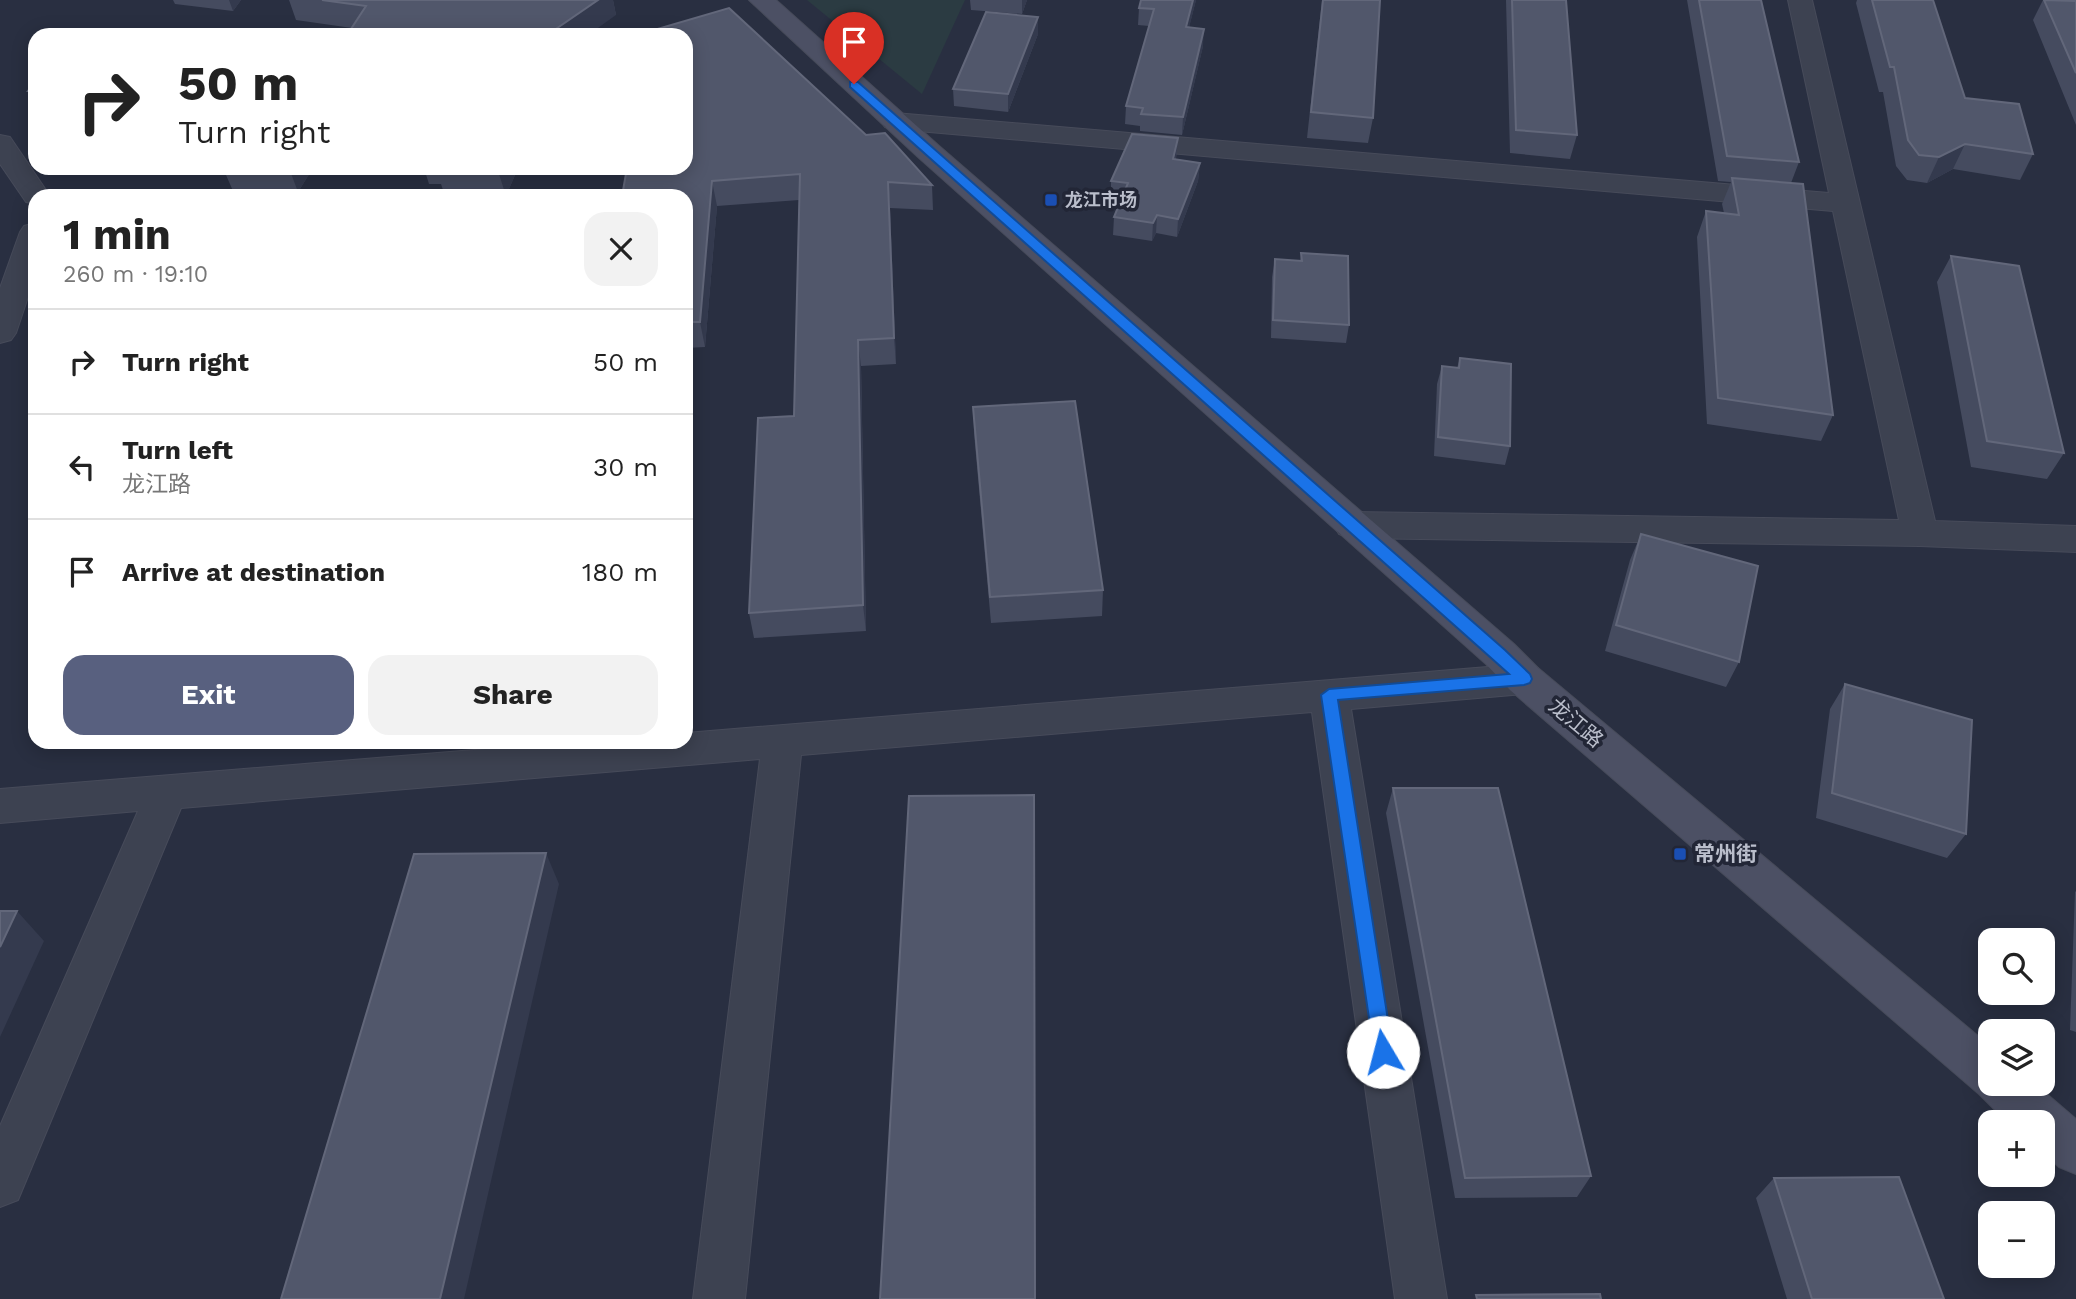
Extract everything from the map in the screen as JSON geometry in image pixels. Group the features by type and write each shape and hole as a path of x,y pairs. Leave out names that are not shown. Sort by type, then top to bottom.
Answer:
{"street":[{"name":"龙江路","path":"761,0 1500,654 1524,679 1978,1066"},
{"path":"1800,0 1920,533"},
{"path":"895,121 1845,203"},
{"path":"0,143 31,189"},
{"path":"0,332 28,252"},
{"path":"1352,524 1920,533 2076,539"},
{"path":"693,748 1524,679"},
{"path":"1329,695 1421,1299"},
{"path":"719,1299 782,741"},
{"path":"0,806 686,749"},
{"path":"0,1183 167,792"},
{"path":"2013,1096 2076,1150"}],"shaded area":[{"path":"807,0 965,0 922,94"}],"building":[{"path":"322,0 598,0 557,28 352,28 366,6"},
{"path":"1141,0 1193,0 1186,27 1204,29 1183,117 1141,114 1143,108 1126,106 1154,9 1139,8"},
{"path":"1323,0 1380,0 1373,118 1311,112"},
{"path":"1512,0 1566,0 1577,135 1516,130"},
{"path":"1699,0 1761,0 1799,162 1727,156"},
{"path":"1872,0 1933,0 1965,98 2019,104 2033,154 1965,144 1939,157 1919,155 1908,140 1894,67 1890,67"},
{"path":"2044,0 2076,1 2076,73"},
{"path":"729,8 866,135 885,133 932,185 888,182 894,338 858,340 863,605 749,613 758,418 794,416 800,174 712,181 700,322 693,322 693,189 623,189 626,175 693,175 693,28 661,28"},
{"path":"986,12 1038,17 1008,94 953,89"},
{"path":"1132,134 1178,138 1173,159 1200,163 1178,219 1157,215 1153,223 1114,217 1128,183 1111,181"},
{"path":"1732,178 1803,184 1833,415 1718,398 1706,211 1739,215"},
{"path":"1301,253 1348,256 1349,325 1273,320 1275,259 1302,261"},
{"path":"1951,256 2019,266 2064,453 1987,441"},
{"path":"1460,358 1511,364 1510,446 1438,437 1442,366 1459,368"},
{"path":"1075,401 1103,590 990,597 973,407"},
{"path":"1641,534 1758,566 1739,662 1616,625"},
{"path":"1845,684 1972,720 1966,834 1832,793"},
{"path":"1393,788 1498,788 1591,1176 1465,1178"},
{"path":"1034,795 1035,1299 880,1299 909,796"},
{"path":"546,853 440,1299 281,1299 414,854"},
{"path":"0,911 17,911 0,947"},
{"path":"1899,1177 1944,1299 1812,1299 1774,1178"},
{"path":"1600,1294 1601,1299 1477,1299 1476,1295"}],"place":[{"name":"龙江市场","path":"1051,200"},
{"name":"常州街","path":"1680,854"}],"route":[{"path":"854,84 1500,654 1524,679 1329,695 1383,1052"}]}
